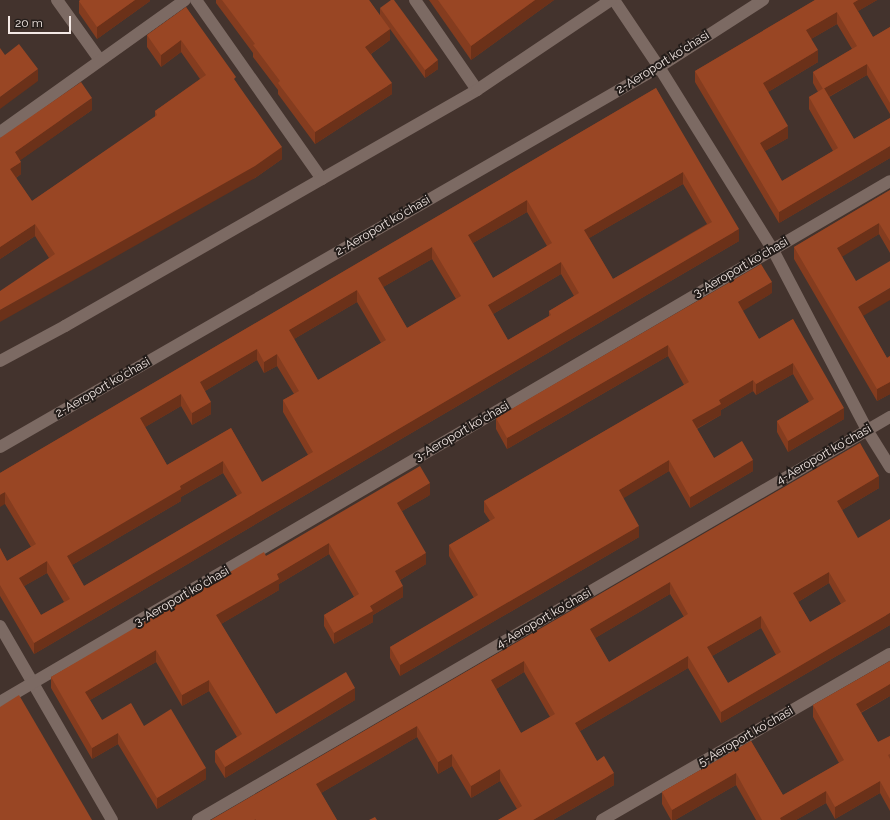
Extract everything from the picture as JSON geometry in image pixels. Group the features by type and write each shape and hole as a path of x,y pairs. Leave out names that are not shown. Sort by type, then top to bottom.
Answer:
{"street":[{"path":"57,0 100,60"},
{"path":"0,132 185,0"},
{"path":"196,0 322,179"},
{"path":"415,0 477,90"},
{"path":"0,361 477,90 612,0 659,67 772,250 867,430 890,467"},
{"name":"2-Aeroport koʻchasi","path":"0,447 659,67 763,0"},
{"name":"3-Aeroport koʻchasi","path":"0,702 34,684 890,181"},
{"name":"4-Aeroport koʻchasi","path":"198,820 890,417"},
{"path":"0,626 112,820"},
{"name":"5-Aeroport koʻchasi","path":"602,820 890,654"}],"building":[{"path":"135,0 97,27 79,1"},
{"path":"222,0 369,0 390,29 365,47 392,83 315,132 278,83 280,81 253,45 255,44"},
{"path":"391,0 394,0 438,60 425,70 380,8"},
{"path":"438,0 535,0 471,46"},
{"path":"815,0 858,0 853,3 873,37 890,27 890,103 867,64 824,88 854,139 890,118 890,146 779,212 695,71","holes":["837,12 857,46 813,72 823,89 809,97 838,148 782,181 760,143 788,126 763,83 818,50 806,30"]},
{"path":"186,7 236,77 234,79 282,147 255,166 0,310 0,291 55,254 35,224 0,247 0,138 81,82 92,98 15,152 21,162 10,169 32,201 157,115 155,111 206,75 181,40 161,55 147,35"},
{"path":"19,44 38,69 0,97 0,48 5,55"},
{"path":"656,88 739,229 34,643 0,585 0,548 7,561 36,544 5,492 0,495 0,473","holes":["683,172 712,222 613,279 584,230","527,200 552,243 493,278 468,235","432,247 461,296 407,328 378,278","561,262 579,293 549,311 551,315 508,340 488,305","357,290 386,340 318,380 289,330","257,349 264,362 277,354 299,391 283,400 313,452 262,482 231,428 167,465 140,418 181,394 192,413 211,402 200,382","223,461 242,493 84,586 67,556 181,489 180,486","47,561 70,599 41,615 19,578"]},
{"path":"890,190 890,241 879,223 837,248 856,281 890,261 890,288 858,307 887,358 890,356 890,382 877,389 794,247"},
{"path":"761,264 772,282 738,302 759,339 793,319 844,408 788,441 777,421 814,399 793,363 756,384 753,380 719,400 721,404 692,420 714,458 742,441 753,460 690,497 669,460 619,490 639,526 400,665 390,647 478,595 449,545 495,518 484,501 689,382 668,345 507,438 496,418"},
{"path":"860,443 879,476 837,501 858,538 890,519 890,613 721,712 688,656 575,723 597,761 604,756 614,773 533,820 498,820 522,806 500,769 471,786 452,754 438,762 417,726 316,784 337,820 211,820","holes":["829,572 846,601 810,622 793,593","670,582 688,614 609,662 590,629","761,616 781,652 728,683 707,647","524,661 555,714 521,733 491,680"]},
{"path":"420,466 430,483 397,503 426,553 395,571 403,586 370,606 373,611 334,633 324,615 359,594 329,543 277,574 279,579 216,615 276,714 346,672 355,688 225,767 215,751 242,734 209,680 182,695 156,650 85,692 102,720 131,703 144,726 171,709 206,768 157,798 118,733 92,748 51,677 264,552 266,556"},
{"path":"890,661 890,684 856,704 878,742 890,736 890,754 888,755 890,759 890,799 880,781 835,807 826,791 780,818 781,820 762,820 736,773 672,810 662,792 751,741 783,795 844,760 813,705"},
{"path":"19,695 92,820 0,820 0,707"},
{"path":"375,817 377,820 369,820"}]}
